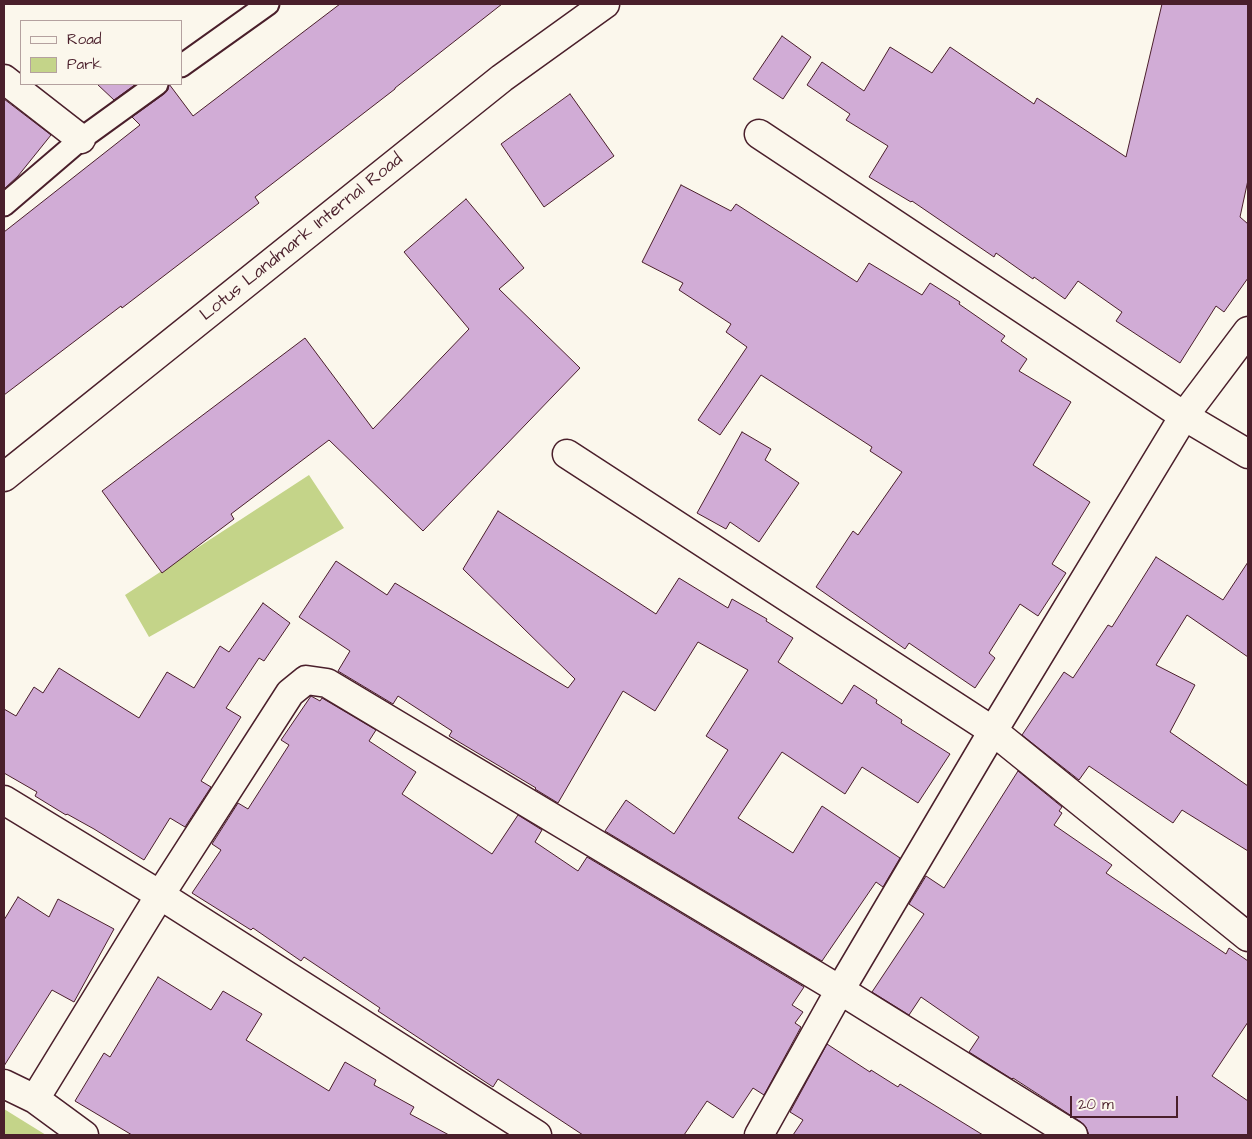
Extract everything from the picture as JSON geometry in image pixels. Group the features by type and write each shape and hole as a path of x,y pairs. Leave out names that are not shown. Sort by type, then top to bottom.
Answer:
{"street":[{"path":"182,65 268,4"},
{"name":"Lotus Landmark Internal Road","path":"4,477 502,78 605,4"},
{"path":"4,79 81,139"},
{"path":"4,205 81,139 156,85"},
{"path":"759,134 1184,416 1248,454"},
{"path":"759,1135 840,990 993,730 1184,416 1248,331"},
{"path":"566,454 993,730 1248,937"},
{"path":"35,1099 160,894 290,693 306,680 327,683 840,990 1073,1135"},
{"path":"4,800 160,894 537,1135"},
{"path":"4,1084 35,1099 84,1135"}],"green space":[{"path":"309,475 344,528 149,637 125,595"},
{"path":"4,1109 46,1135 4,1135"}],"building":[{"path":"340,4 502,4 255,197 259,203 4,395 4,232 140,125 132,117 164,94 168,90 169,85 193,116"},
{"path":"1162,4 1248,4 1248,180 1240,217 1248,224 1248,278 1224,312 1216,306 1180,363 1116,321 1122,312 1078,281 1065,299 996,253 994,257 912,201 869,177 888,146 846,120 850,114 807,85 822,62 864,91 890,47 932,73 950,47 1034,104 1037,98 1126,157"},
{"path":"782,36 811,57 783,99 753,79"},
{"path":"98,85 135,85 114,100"},
{"path":"570,94 614,156 544,207 501,144"},
{"path":"4,99 51,135 18,176 4,189"},
{"path":"681,185 731,211 736,204 857,282 869,263 922,295 930,283 960,302 959,304 1005,336 1001,341 1027,359 1019,371 1071,402 1033,465 1090,502 1052,564 1066,573 1038,616 1020,604 989,653 995,658 975,688 909,643 905,649 816,587 853,531 858,535 902,472 870,451 872,447 761,375 720,435 698,420 747,347 726,332 731,324 679,290 683,283 642,262"},
{"path":"466,199 524,268 499,289 580,368 423,531 329,440 231,514 234,519 162,573 102,491 305,338 373,429 469,329 404,252"},
{"path":"742,432 771,449 765,460 799,483 759,542 730,522 726,529 697,513"},
{"path":"498,511 656,614 679,578 728,608 732,599 767,619 766,621 793,638 778,662 842,704 854,685 877,700 876,703 902,720 901,723 950,754 918,803 862,767 845,794 782,752 738,818 793,853 822,806 900,858 883,887 876,882 822,961 605,831 626,800 674,834 728,750 706,736 748,670 698,642 655,711 623,691 558,803 449,736 452,731 398,696 393,704 338,671 350,651 299,617 336,561 387,595 395,583 568,688 575,679 463,569"},
{"path":"1156,557 1223,600 1248,562 1248,657 1187,615 1156,665 1195,685 1170,732 1248,786 1248,851 1182,810 1173,823 1089,766 1079,780 1022,735 1064,672 1073,678 1108,625 1112,627"},
{"path":"263,603 290,623 264,661 259,658 226,708 241,717 201,781 211,787 185,827 170,818 144,860 35,796 37,792 4,773 4,709 16,716 34,687 43,693 59,668 139,718 167,672 194,688 220,646 229,652"},
{"path":"311,696 320,701 322,698 376,730 369,741 416,772 402,794 492,854 518,815 542,830 535,842 578,871 587,857 804,987 792,1005 803,1012 795,1023 801,1027 764,1095 753,1088 733,1118 707,1101 684,1135 583,1135 498,1079 493,1087 378,1011 380,1008 304,957 301,961 253,928 251,930 192,893 221,850 212,844 238,803 248,809 289,745 281,740"},
{"path":"1018,771 1062,807 1059,811 1062,813 1054,825 1112,865 1106,873 1226,954 1229,948 1248,961 1248,1022 1212,1076 1248,1101 1248,1135 1089,1135 1086,1127 1081,1122 969,1052 979,1037 921,997 909,1015 872,992 924,914 909,904 926,876 944,888"},
{"path":"18,897 49,917 58,899 114,929 74,1002 52,990 4,1066 4,920"},
{"path":"158,977 211,1010 223,991 262,1014 246,1040 329,1091 345,1062 376,1080 374,1085 414,1107 410,1114 449,1135 132,1135 75,1101 104,1053 110,1057"},
{"path":"827,1044 870,1072 871,1070 898,1087 900,1084 983,1135 793,1135 803,1120 790,1112"}]}
